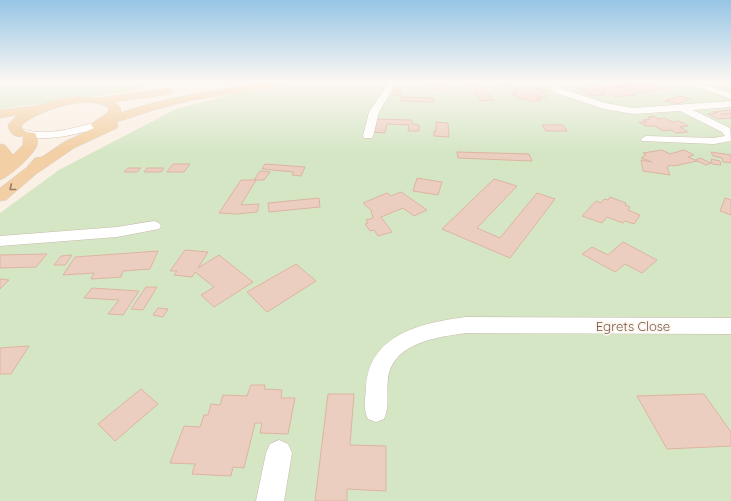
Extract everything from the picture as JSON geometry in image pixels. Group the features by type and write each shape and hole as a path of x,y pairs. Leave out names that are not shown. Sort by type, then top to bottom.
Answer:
{"main road":[{"path":"0,114 51,105"},
{"path":"32,171 46,154 63,140 91,127 113,114 115,110 113,105"},
{"path":"91,127 156,105"},
{"path":"0,196 59,151 83,138 169,105"},
{"path":"0,174 24,153 30,145 25,134 15,130 14,125 18,120 30,113 48,106"},
{"path":"0,171 6,154 1,141 25,134"}],"street":[{"path":"368,136 374,112 378,105"},
{"path":"605,105 620,110 633,111 714,105"},
{"path":"646,139 714,141 731,137 726,130 681,108"},
{"path":"25,134 56,135 91,127"},
{"path":"0,241 102,233 154,226"},
{"name":"Egrets Close","path":"376,411 377,378 388,353 408,339 435,329 466,325 731,326"},
{"path":"270,501 279,453"}],"green space":[{"path":"0,105 27,105 0,109"},
{"path":"190,105 731,105 731,501 0,501 0,213 59,170 176,109"}],"building":[{"path":"731,110 731,113 721,114 730,114 731,118 718,119 708,114 717,113 713,112"},
{"path":"654,116 658,119 665,118 672,122 679,121 688,126 680,127 688,132 676,133 671,130 664,131 654,126 646,126 639,122 647,122 643,120 651,119 648,117"},
{"path":"375,119 412,120 412,124 419,125 419,131 408,131 409,125 387,124 385,133 372,132"},
{"path":"436,122 448,123 449,137 434,136 434,131 436,131"},
{"path":"542,125 563,125 567,131 546,131"},
{"path":"662,150 670,154 684,150 694,155 688,157 697,161 667,167 670,175 643,171 641,160 652,162 641,158 646,155 643,153"},
{"path":"457,152 529,154 532,161 458,158"},
{"path":"711,152 731,155 731,163 723,162 722,158 713,156"},
{"path":"700,158 711,163 706,165 695,160"},
{"path":"711,159 720,161 721,165 712,164"},
{"path":"173,164 190,164 184,172 167,172"},
{"path":"265,164 305,167 301,176 292,175 294,172 262,169"},
{"path":"128,168 141,168 137,172 124,172"},
{"path":"147,168 164,168 161,172 144,172"},
{"path":"260,171 270,172 264,180 254,180"},
{"path":"417,178 442,182 438,195 413,191"},
{"path":"494,179 517,186 477,228 500,238 537,193 555,199 510,258 442,229"},
{"path":"241,180 256,180 241,205 259,204 257,212 236,214 219,213"},
{"path":"401,192 427,210 414,216 403,208 381,217 392,232 378,236 374,230 370,231 365,224 368,223 366,220 373,218 371,210 363,203 387,193 391,196"},
{"path":"610,197 626,203 625,205 630,207 628,210 640,215 634,224 625,221 623,223 607,217 602,223 582,216 596,201 601,203 604,199 608,200"},
{"path":"319,198 320,207 269,212 268,203"},
{"path":"725,198 731,200 731,215 720,211"},
{"path":"623,242 657,260 642,273 625,264 615,272 582,254 592,247 608,255"},
{"path":"185,250 208,252 198,268 219,255 253,282 214,307 201,295 214,287 195,272 192,277 174,275 177,271 170,271"},
{"path":"158,251 150,269 123,271 121,277 91,279 94,273 63,275 75,257"},
{"path":"47,254 36,267 0,268 0,255"},
{"path":"72,255 65,265 54,265 61,256"},
{"path":"296,264 316,281 267,312 247,292"},
{"path":"0,279 9,280 0,289"},
{"path":"146,287 157,287 143,310 131,309"},
{"path":"92,288 139,291 123,315 108,314 119,300 84,298"},
{"path":"158,308 168,309 163,317 153,315"},
{"path":"29,346 11,374 0,374 0,348"},
{"path":"251,385 265,385 264,389 282,390 281,398 295,398 288,434 260,433 262,423 255,423 244,468 233,467 231,476 192,474 195,464 170,463 184,426 200,427 204,415 208,415 211,404 220,405 223,395 247,396"},
{"path":"141,389 158,404 115,441 98,424"},
{"path":"328,394 354,394 350,445 386,446 386,491 347,489 347,501 315,501"},
{"path":"704,394 731,432 731,446 667,449 637,396"}]}
